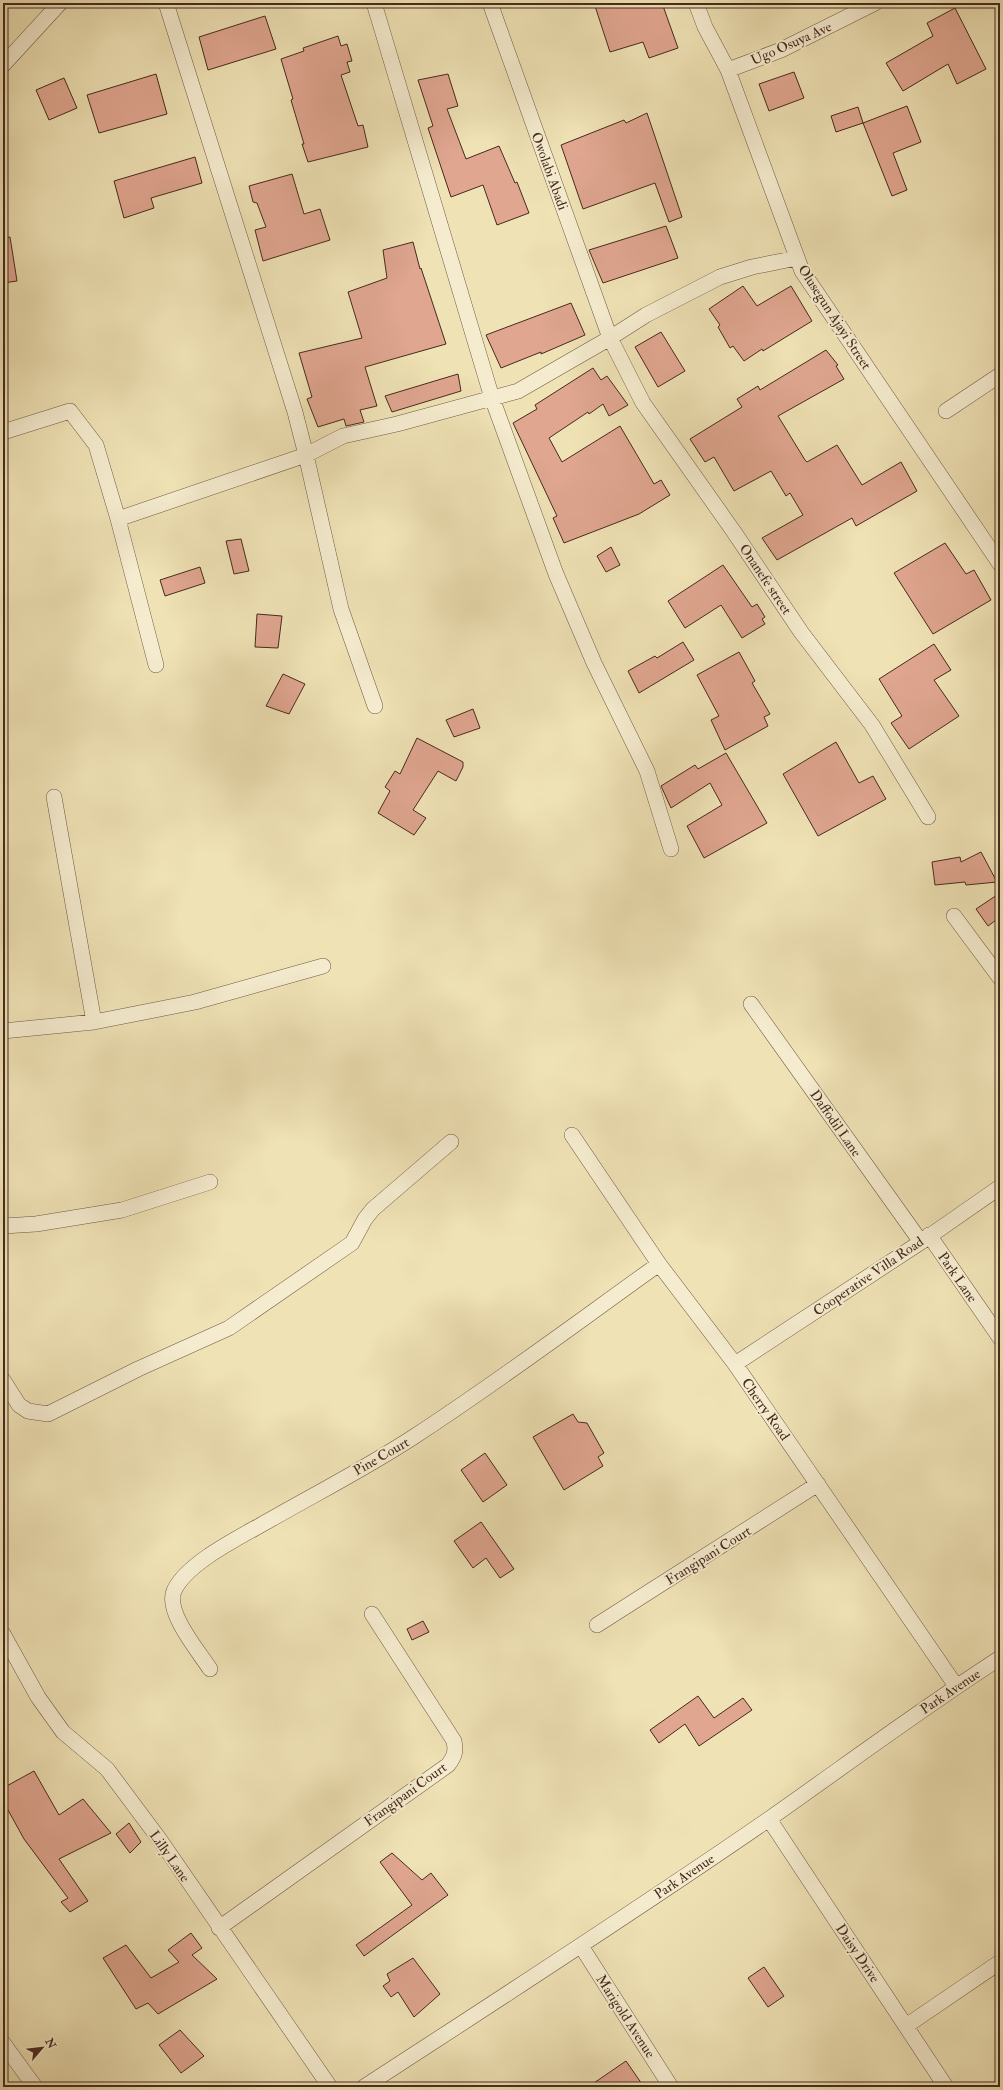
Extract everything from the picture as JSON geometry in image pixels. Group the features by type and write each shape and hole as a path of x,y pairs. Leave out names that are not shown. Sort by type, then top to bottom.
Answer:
{"street":[{"path":"3,65 60,3"},
{"path":"166,3 293,405 306,455 341,609 375,706"},
{"path":"374,3 492,398 556,574 594,663 647,771 671,849"},
{"name":"Owolabi Abadi","path":"490,3 610,338"},
{"name":"Olusegun Ajayi Street","path":"696,3 705,27 728,70 797,258 816,293 1000,564"},
{"name":"Ugo Osuya Ave","path":"728,70 781,50 875,3"},
{"path":"118,519 306,455 343,436 397,424 518,391 610,338 646,315 720,277 752,267 797,258"},
{"name":"Onanefe street","path":"610,338 643,403 734,532 801,632 872,725 928,817"},
{"path":"946,411 1000,375"},
{"path":"3,432 70,411 96,445 118,519 156,665"},
{"path":"54,797 94,1022"},
{"path":"954,916 1000,978"},
{"path":"3,1031 94,1022 195,1002 323,966"},
{"name":"Daffodil Lane","path":"751,1004 925,1239"},
{"name":"Cherry Road","path":"572,1135 659,1264 735,1364 956,1686"},
{"path":"3,1380 18,1404 23,1408 28,1411 48,1414 138,1369 229,1328 352,1243 365,1219 373,1209 451,1142"},
{"path":"3,1226 36,1224 122,1210 210,1182"},
{"name":"Cooperative Villa Road","path":"735,1364 925,1239 1000,1187"},
{"name":"Park Lane","path":"925,1239 1000,1338"},
{"name":"Pine Court","path":"210,1669 180,1624 173,1604 173,1592 182,1579 198,1564 245,1534 414,1437 659,1264"},
{"name":"Frangipani Court","path":"597,1625 818,1484"},
{"name":"Frangipani Court","path":"219,1928 448,1765 454,1758 456,1750 454,1741 372,1614"},
{"name":"Lilly Lane","path":"3,1634 38,1697 63,1732 107,1769 160,1840 219,1928 330,2087"},
{"name":"Park Avenue","path":"364,2087 581,1946 769,1819 956,1686 1000,1658"},
{"name":"Daisy Drive","path":"769,1819 946,2087"},
{"name":"Marigold Avenue","path":"581,1946 671,2087"},
{"path":"906,2026 1000,1962"},
{"path":"3,2043 35,2087"}],"building":[{"path":"594,3 662,3 678,48 649,58 643,42 610,52"},
{"path":"955,8 986,69 957,84 948,64 903,91 886,63 933,36 927,23"},
{"path":"265,16 276,49 208,70 199,37"},
{"path":"338,36 341,46 347,44 352,61 347,62 350,72 341,75 358,126 363,125 368,147 308,162 291,100 293,99 281,59 304,51 303,48"},
{"path":"794,72 804,98 769,111 759,84"},
{"path":"156,74 167,114 99,133 87,95"},
{"path":"448,74 458,106 447,109 466,159 499,146 515,183 517,182 529,213 497,225 483,185 451,197 428,128 433,126 418,80"},
{"path":"64,78 77,108 49,120 36,90"},
{"path":"907,106 921,142 893,153 907,190 892,196 863,123"},
{"path":"858,107 863,123 836,132 831,116"},
{"path":"647,113 682,217 669,222 655,183 583,209 561,145 624,120 626,123"},
{"path":"195,157 202,183 151,198 154,208 124,218 114,181"},
{"path":"292,174 304,214 320,209 330,240 263,261 255,230 266,227 257,203 253,202 249,186"},
{"path":"666,226 678,258 603,283 589,250"},
{"path":"10,237 17,281 3,283 3,238"},
{"path":"413,242 420,269 421,268 446,344 365,367 377,406 360,410 364,422 346,426 344,419 318,427 307,399 312,397 299,353 362,338 348,292 387,278 383,250"},
{"path":"743,286 757,306 791,286 812,321 763,351 762,349 744,361 733,346 730,348 718,327 720,325 709,309"},
{"path":"571,303 585,335 541,354 541,352 501,368 486,335"},
{"path":"661,332 685,371 658,387 635,347"},
{"path":"826,350 838,365 836,366 844,379 778,416 805,460 807,462 837,445 862,485 901,462 917,491 856,526 852,518 777,560 762,538 803,515 790,493 786,496 771,471 734,491 714,457 705,462 690,439 742,407 737,399 758,386 760,390"},
{"path":"593,368 601,380 607,376 628,405 609,416 603,404 589,414 588,412 549,438 562,462 620,426 654,484 661,480 670,495 639,514 564,543 553,518 557,516 513,423 537,409 535,405"},
{"path":"458,374 461,391 392,412 385,396"},
{"path":"241,539 249,571 234,574 226,541"},
{"path":"945,543 966,574 974,570 991,600 933,634 894,573"},
{"path":"611,547 620,565 606,572 597,556"},
{"path":"723,565 752,607 757,604 765,617 762,619 765,624 742,638 721,605 685,628 668,601"},
{"path":"200,567 205,583 165,596 160,580"},
{"path":"257,614 282,616 278,648 255,647"},
{"path":"683,642 694,660 639,693 628,671 655,656 657,658"},
{"path":"934,644 951,670 934,680 959,716 909,749 891,723 902,716 879,679"},
{"path":"739,652 755,681 752,683 770,714 764,717 768,726 725,750 711,720 719,716 697,675"},
{"path":"283,674 305,684 289,714 266,706"},
{"path":"473,709 480,728 454,737 446,720"},
{"path":"417,738 463,762 463,767 456,781 438,771 413,810 426,818 414,835 378,813 390,791 385,787 395,771 400,774"},
{"path":"836,742 859,783 873,776 886,799 818,836 783,774"},
{"path":"726,753 767,823 704,858 687,826 722,805 710,783 671,808 661,786 695,765 698,769"},
{"path":"981,852 997,882 966,885 965,882 935,885 932,862 960,857 961,862"},
{"path":"1000,893 1000,917 988,926 976,909"},
{"path":"573,1414 578,1422 587,1423 604,1453 598,1457 603,1466 564,1490 533,1437"},
{"path":"485,1453 507,1485 483,1502 461,1470"},
{"path":"481,1522 514,1569 500,1578 486,1558 473,1568 454,1541"},
{"path":"423,1621 429,1632 412,1640 407,1629"},
{"path":"698,1696 714,1718 743,1698 752,1710 699,1746 685,1724 659,1743 650,1730"},
{"path":"34,1771 59,1815 83,1799 111,1833 59,1859 88,1901 70,1912 61,1902 68,1898 24,1839 3,1801 3,1788"},
{"path":"129,1823 141,1842 130,1853 116,1834"},
{"path":"392,1853 422,1880 431,1873 448,1895 364,1956 356,1945 412,1905 380,1862"},
{"path":"191,1933 202,1948 192,1955 217,1979 158,2014 148,2003 136,2009 103,1958 126,1945 151,1978 179,1962 168,1950"},
{"path":"413,1958 440,1994 414,2017 398,1992 391,1997 383,1986 390,1981 387,1974"},
{"path":"764,1967 784,1996 768,2007 748,1978"},
{"path":"180,2030 204,2056 181,2073 159,2045"},
{"path":"626,2061 644,2087 588,2087"}]}
